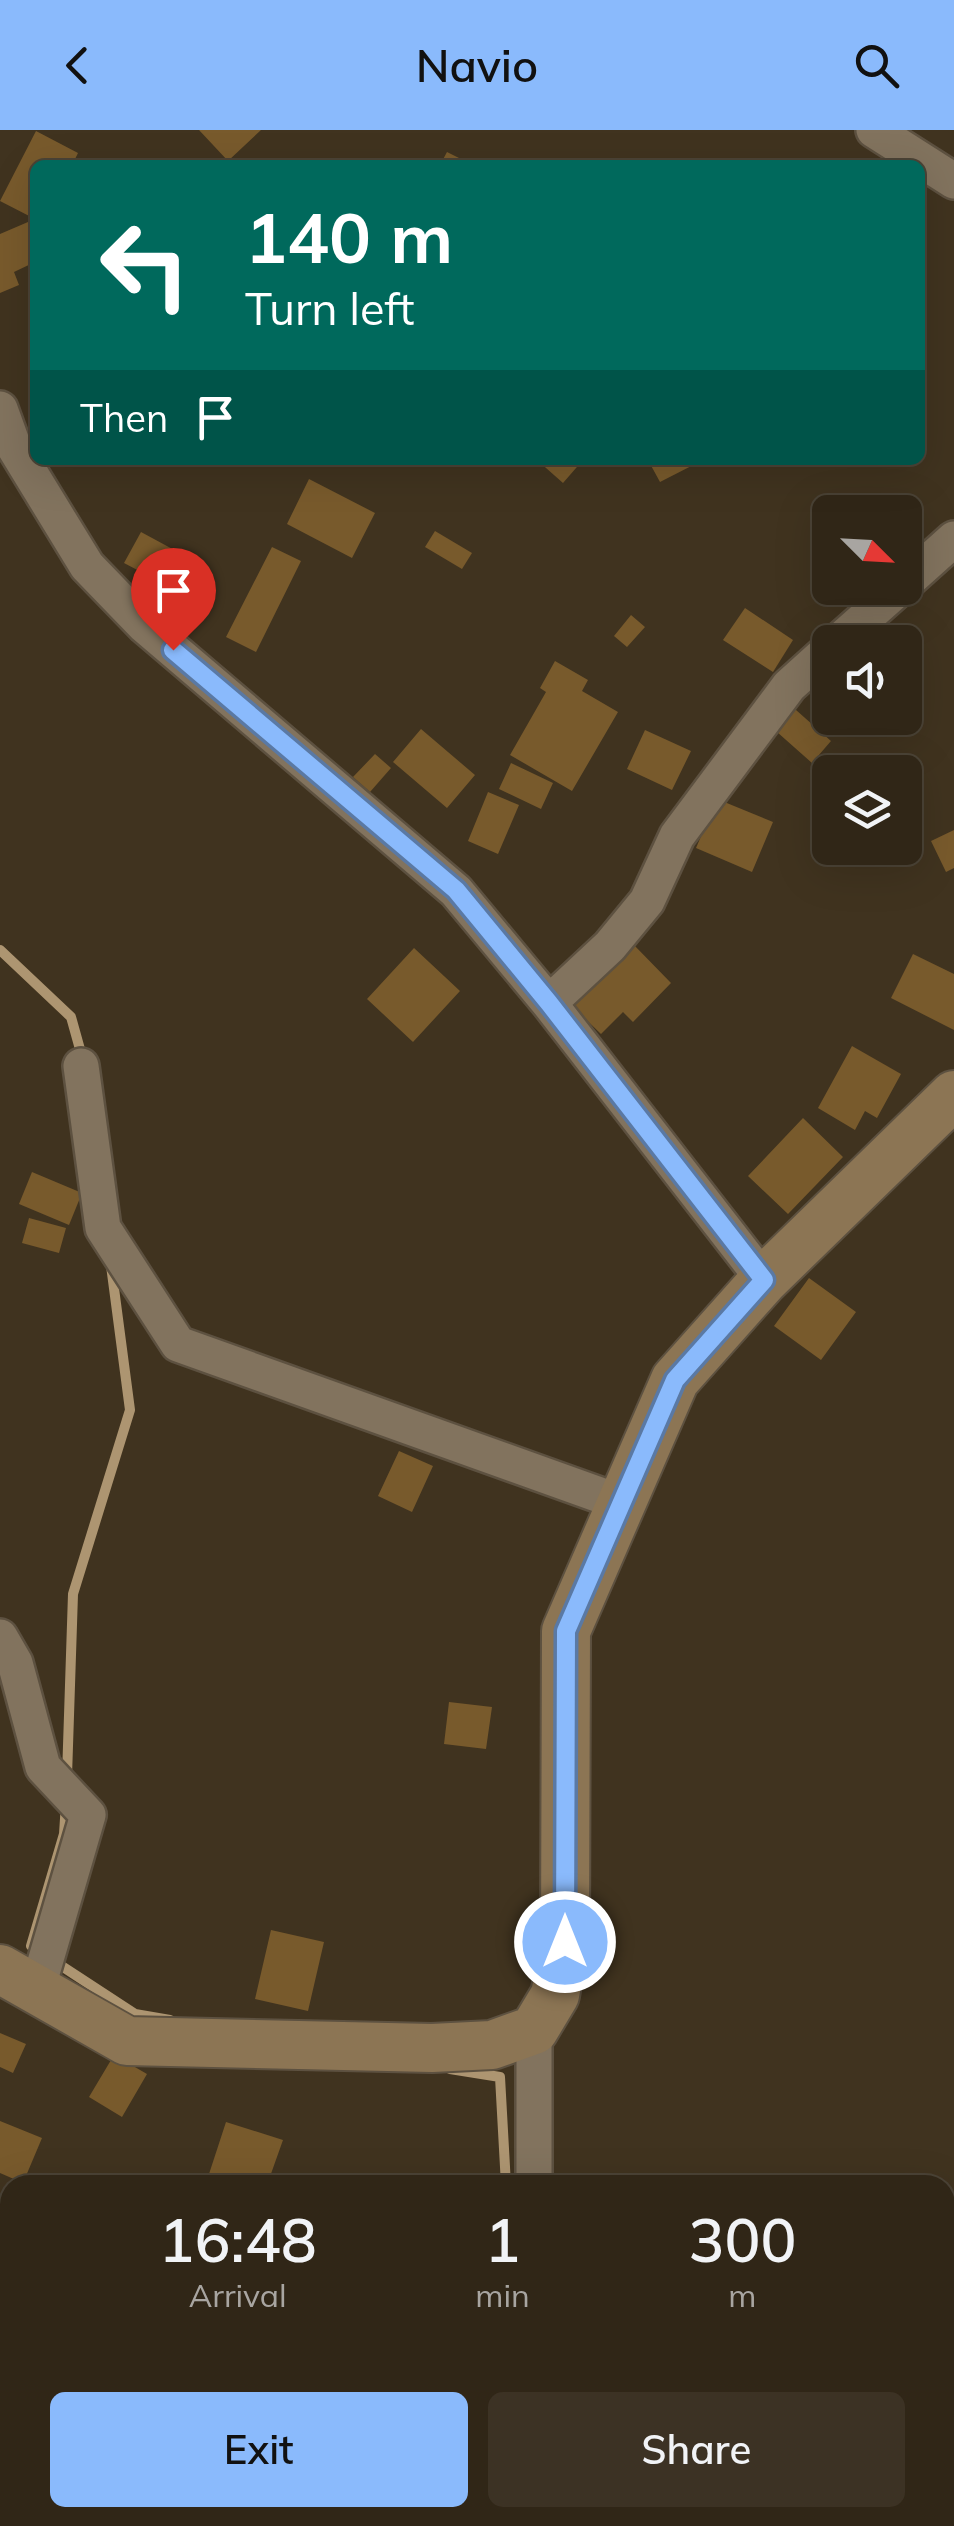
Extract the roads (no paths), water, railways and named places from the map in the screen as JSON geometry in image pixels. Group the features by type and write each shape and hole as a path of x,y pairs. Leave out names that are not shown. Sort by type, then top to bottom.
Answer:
{"street":[{"path":"874,130 921,160"},
{"path":"925,163 954,181"},
{"path":"0,409 12,445 87,566 145,626 456,890 764,1280"},
{"path":"922,567 954,539"},
{"path":"857,625 880,605"},
{"path":"549,1003 610,946 647,901 677,836 789,686 812,666"},
{"path":"81,1066 104,1228 178,1344 622,1503"},
{"path":"534,2175 534,2030 555,1994 565,1942 566,1631 675,1380 764,1280 954,1095"},
{"path":"0,1637 15,1663 44,1767 88,1815 18,1980 127,2041 432,2048 492,2044 534,2030"}],"waterway":[{"path":"0,950 71,1017 83,1060"},
{"path":"67,1776 73,1594 130,1410 110,1258"},
{"path":"39,1952 31,1946 64,1834 66,1803"},
{"path":"54,1961 135,2014 170,2020"},
{"path":"450,2069 500,2077 505,2175"}]}
